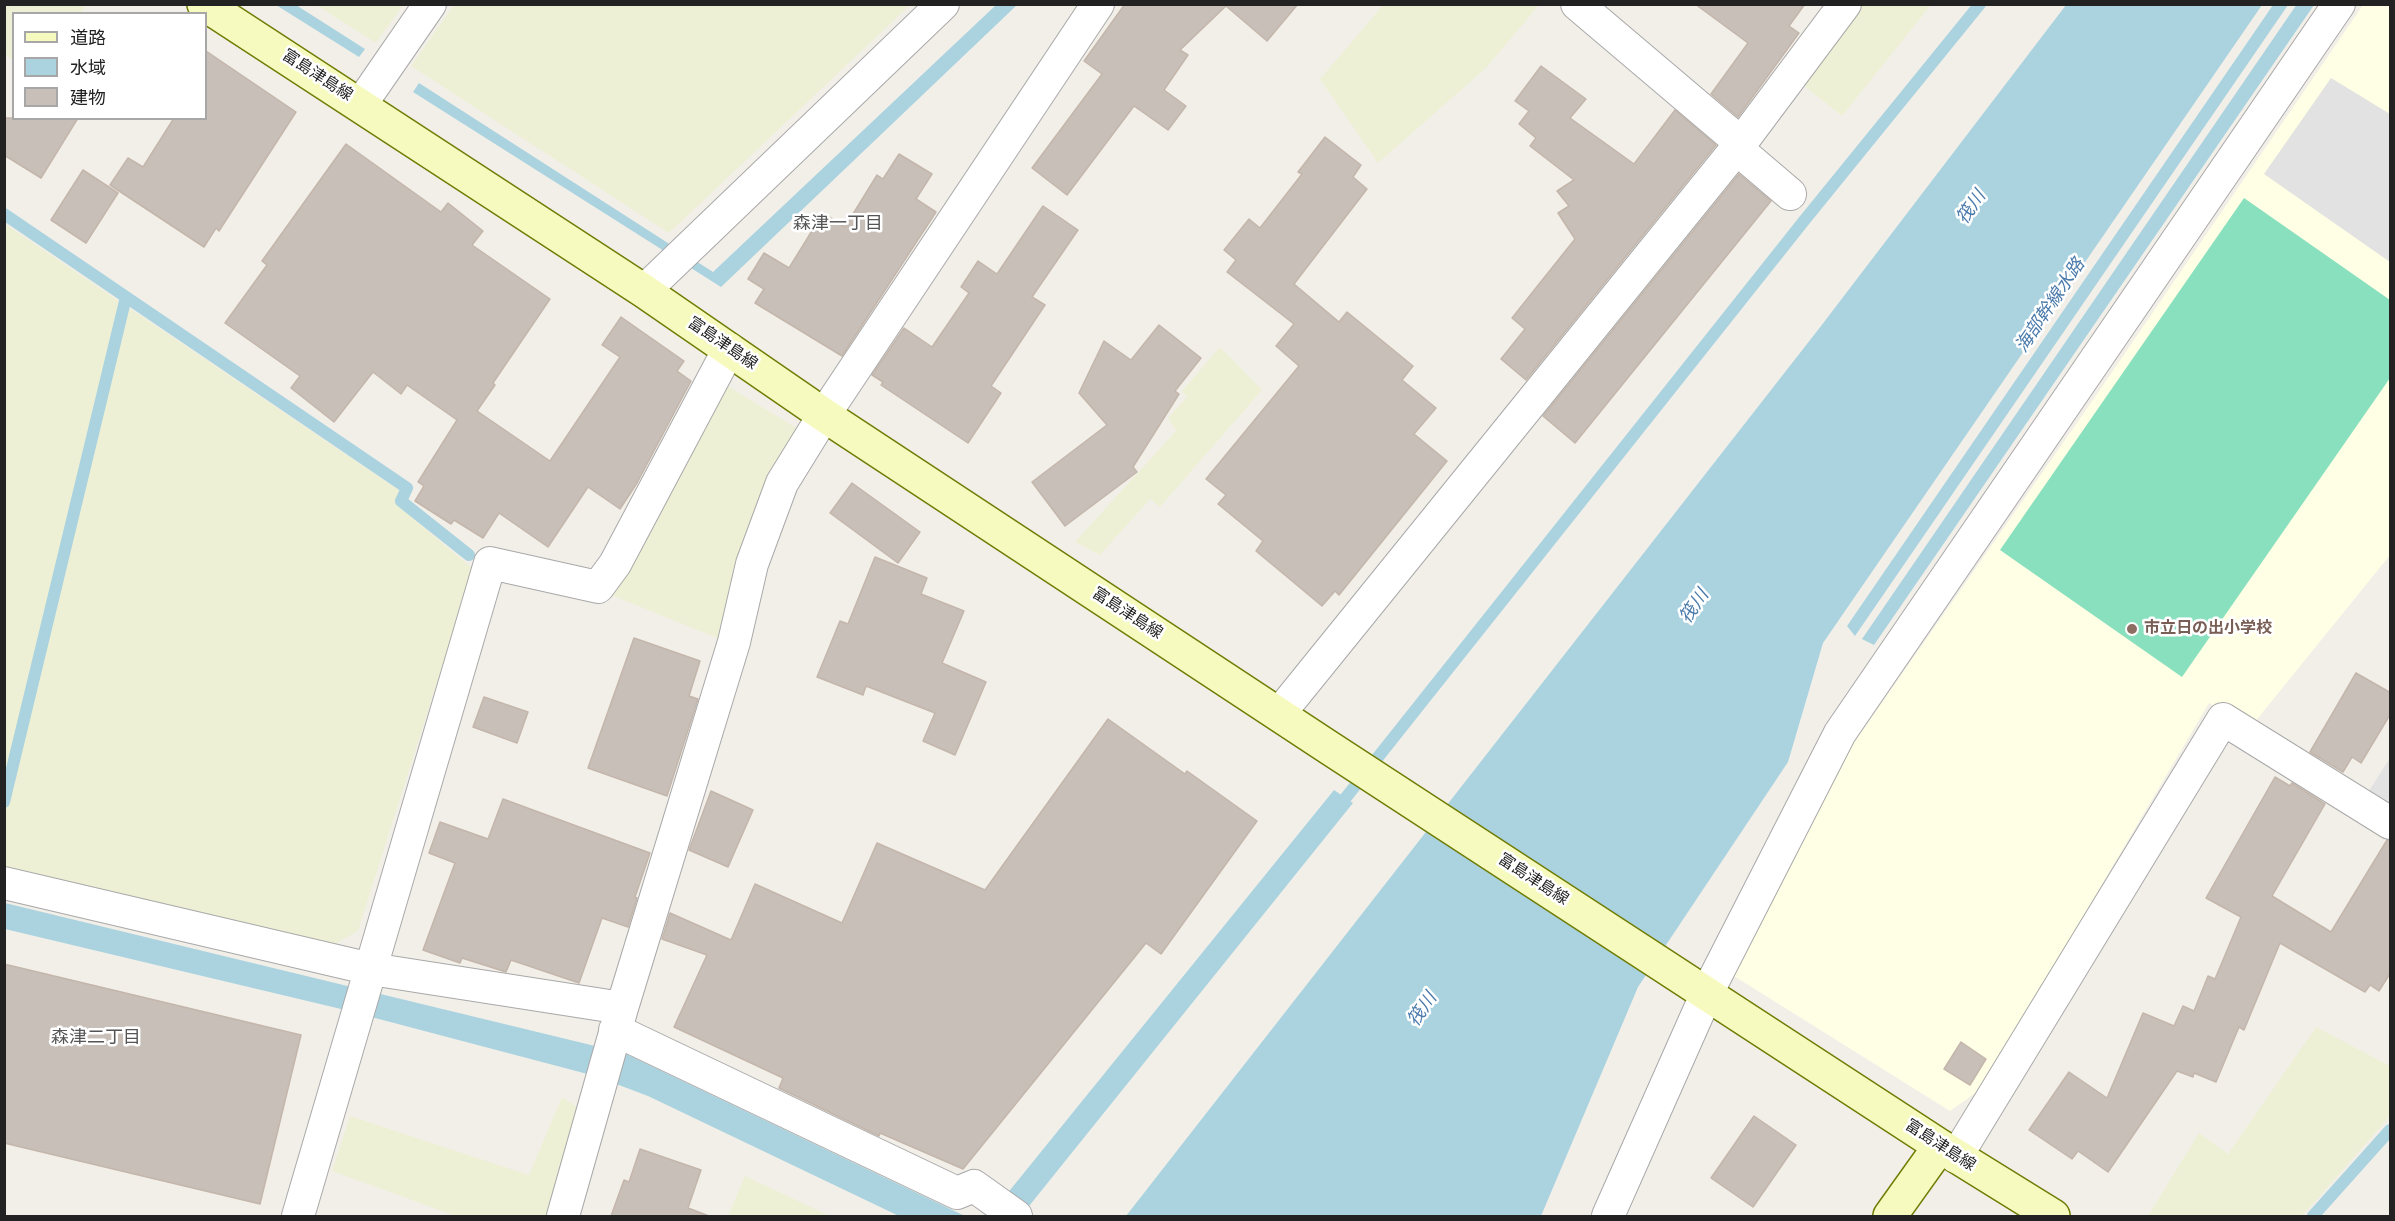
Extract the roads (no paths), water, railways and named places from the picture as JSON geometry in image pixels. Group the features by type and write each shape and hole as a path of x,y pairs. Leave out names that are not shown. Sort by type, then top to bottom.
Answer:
{"main road":[{"name":"富島津島線","path":"204,4 361,104 644,291 824,415 1325,746 1948,1151 2053,1216"},
{"path":"1890,1216 1948,1151"}],"street":[{"path":"361,104 430,4"},
{"path":"644,291 943,4"},
{"path":"563,1216 616,1027 734,642 752,564 782,483 824,415 1098,4"},
{"path":"1577,4 1790,194"},
{"path":"1279,714 1738,146 1845,4"},
{"path":"1608,1216 1707,993 1840,733 2339,4"},
{"path":"298,1216 490,563 598,587 615,564 729,349"},
{"path":"1948,1151 2223,719 2391,823"},
{"path":"4,883 369,976 616,1027 957,1193 974,1186 1016,1216"}],"water":[{"path":"2297,4 2314,5 1874,645 1862,639"},
{"path":"276,5 296,5 365,49 359,57"},
{"path":"996,5 1017,5 721,287 413,92 419,83 713,272"},
{"path":"2066,5 2262,5 1823,643 1788,762 1638,987 1541,1216 1126,1216 1821,326"},
{"path":"2273,5 2288,5 1855,636 1847,626"},
{"path":"1334,790 1353,803 1021,1216 984,1216 1002,1200"},
{"path":"5,903 624,1053 965,1216 899,1216 648,1096 595,1076 341,1009 5,929"}],"waterway":[{"path":"1336,810 1803,222 1980,4"},
{"path":"4,214 407,488 401,501 469,555"},
{"path":"4,802 126,297"},
{"path":"2313,1216 2390,1130"}],"place":[{"name":"市立日の出小学校","path":"2132,629"}],"district":[{"name":"森津一丁目","path":"838,225"},
{"name":"森津二丁目","path":"96,1039"}],"water label":[{"name":"筏川","path":"1972,208"},
{"name":"海部幹線水路","path":"2051,306"},
{"name":"筏川","path":"1695,607"},
{"name":"筏川","path":"1423,1010"}]}
